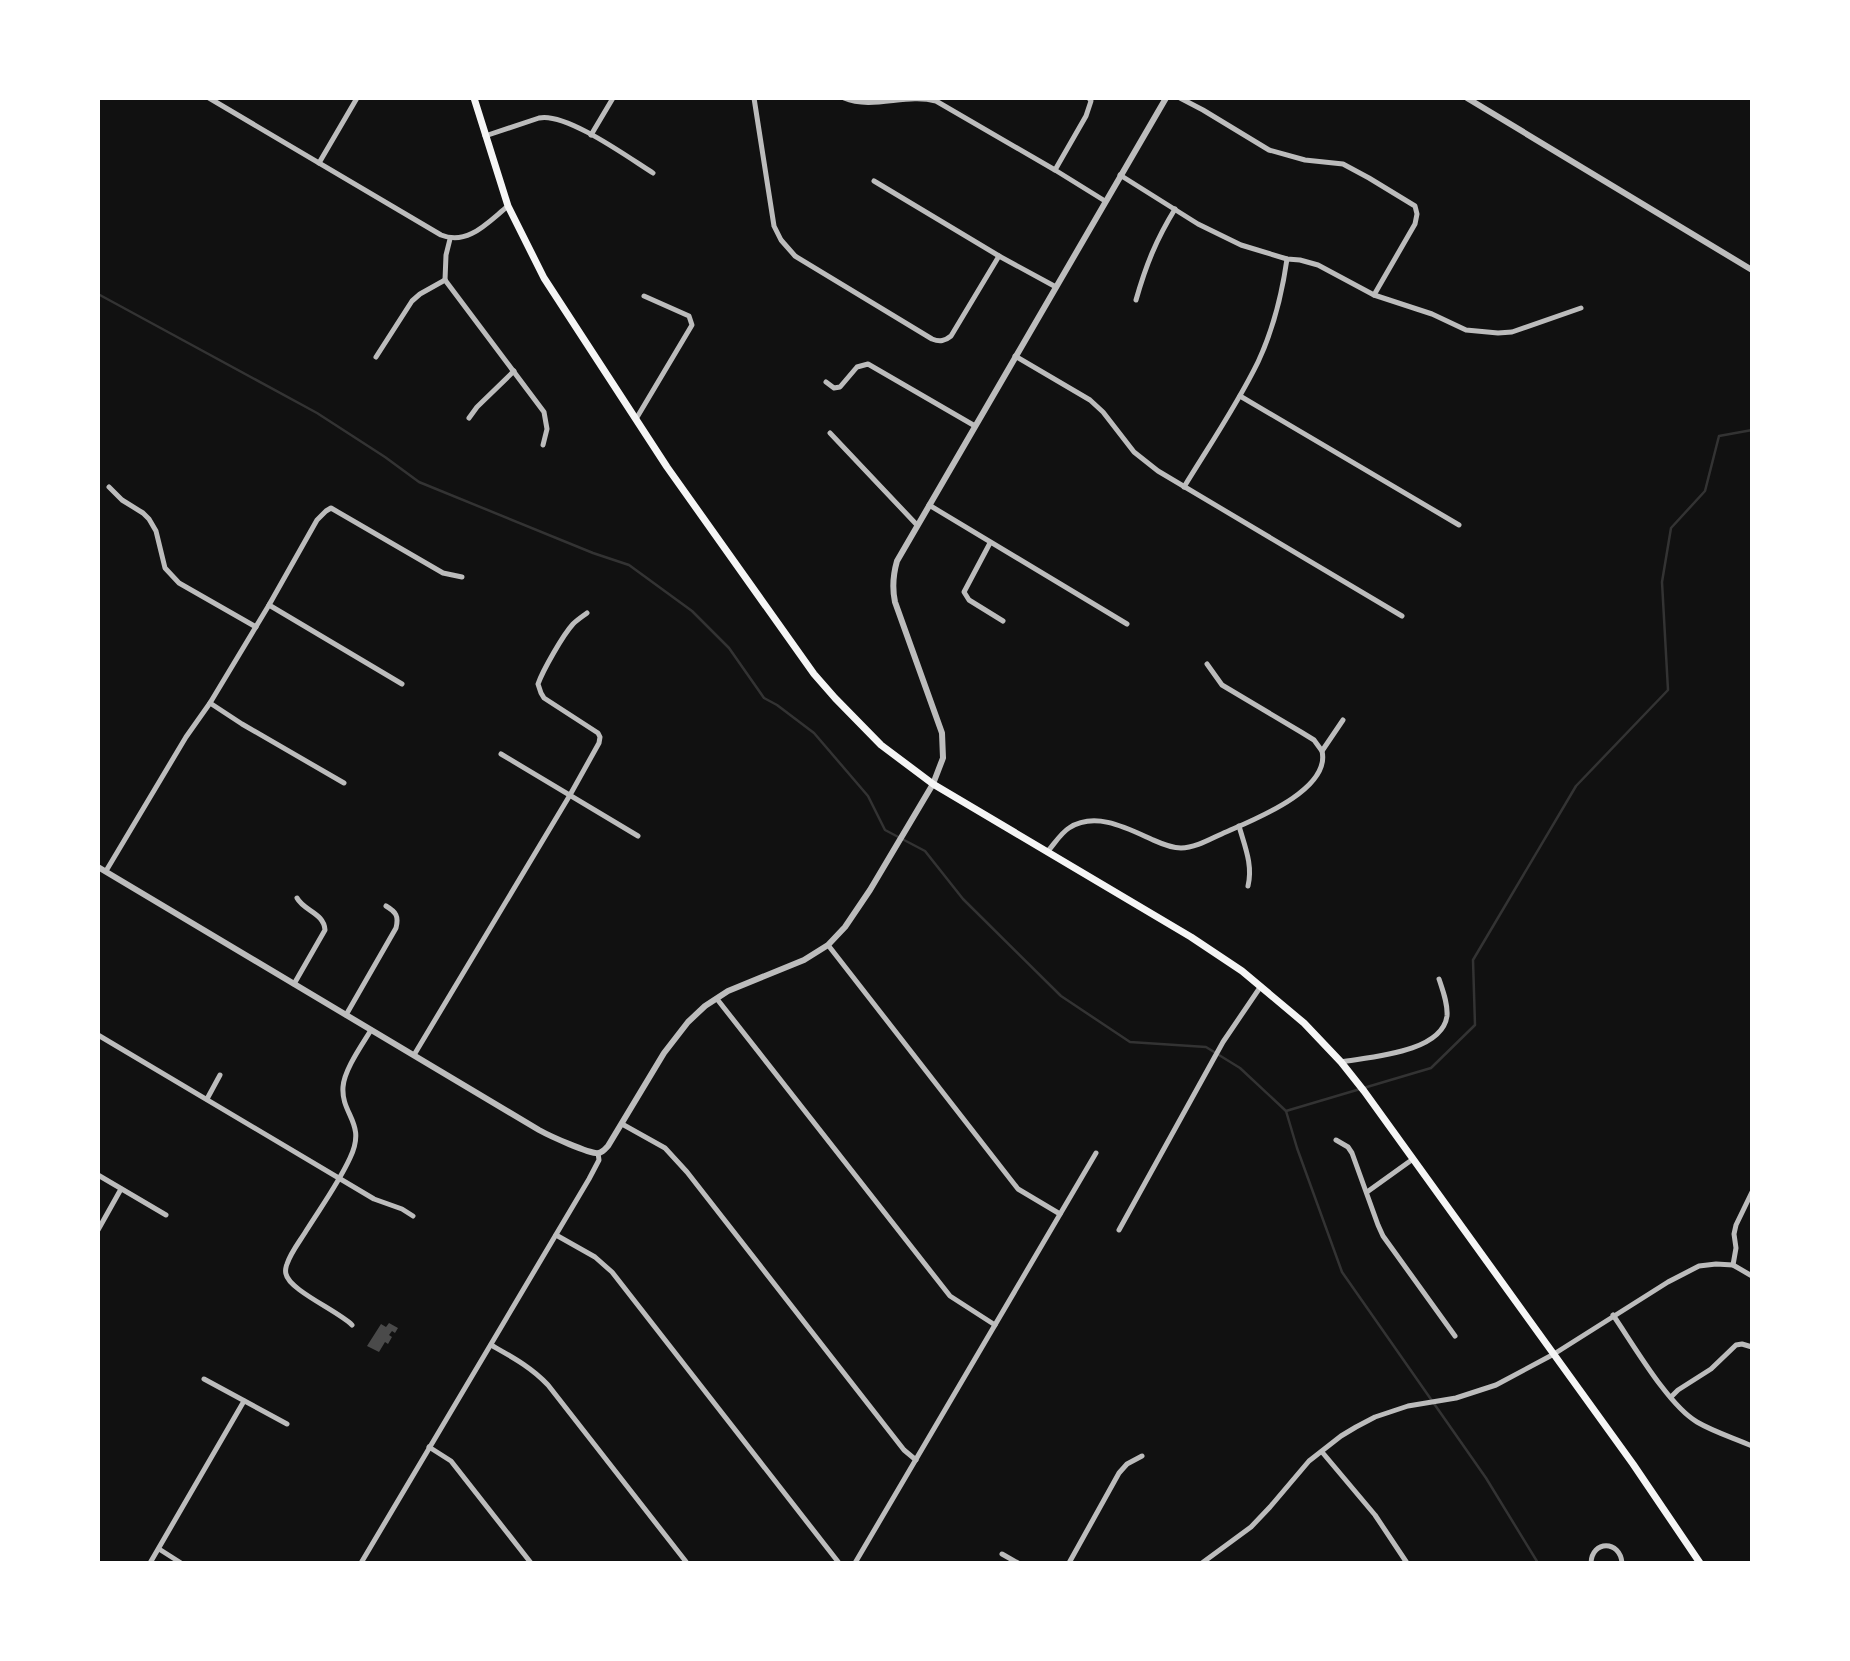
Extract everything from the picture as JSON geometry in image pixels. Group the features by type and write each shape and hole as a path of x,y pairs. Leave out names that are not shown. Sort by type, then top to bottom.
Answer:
{"main road":[{"path":"474,98 508,206 544,278 667,467 814,674 881,745 933,784 1191,937 1261,986 1304,1023 1341,1062 1413,1159 1666,1511 1700,1563"}],"street":[{"path":"209,98 450,239 468,236 508,206"},
{"path":"319,163 357,98"},
{"path":"592,135 613,98"},
{"path":"754,98 774,226 781,240 805,263 939,341 948,338 955,330 999,256"},
{"path":"844,98 862,103 917,98 936,101 1105,201"},
{"path":"1055,170 1086,116 1091,101 1089,98"},
{"path":"98,867 539,1130 589,1151 598,1153 608,1146 673,1039 705,1006 736,987 792,966 828,945 852,918 933,784 943,758 942,733 893,594 897,561 1166,98"},
{"path":"1180,98 1269,150 1305,160 1343,164 1416,208 1418,214 1415,225 1374,295"},
{"path":"1467,98 1752,271"},
{"path":"485,136 545,116 563,120 592,135 653,173"},
{"path":"1120,175 1241,246 1318,265 1374,295 1432,314 1466,330 1512,332 1581,308"},
{"path":"874,181 1056,288"},
{"path":"1136,300 1146,264 1175,209"},
{"path":"450,239 445,280 544,412 547,429 543,445"},
{"path":"1184,487 1240,396 1258,360 1280,300 1287,259"},
{"path":"376,357 412,300 445,280"},
{"path":"636,419 692,325 689,316 644,296"},
{"path":"1015,356 1090,400 1103,412 1138,457 1402,616"},
{"path":"826,382 834,388 840,387 857,367 868,364 975,426"},
{"path":"469,418 514,371"},
{"path":"1240,396 1459,525"},
{"path":"830,433 917,525"},
{"path":"109,487 149,519 156,531 165,568 179,583 256,627"},
{"path":"929,505 1127,624"},
{"path":"106,871 256,627 317,520 326,510 331,508 443,573 462,577"},
{"path":"990,543 964,592 969,600 1003,621"},
{"path":"269,605 402,684"},
{"path":"414,1055 595,750 600,737 594,730 544,698 538,684 573,624 587,613"},
{"path":"1048,851 1068,828 1092,821 1116,824 1164,845 1181,848 1198,845 1280,808 1314,778 1322,766 1323,757 1314,740 1222,685 1207,664"},
{"path":"209,703 344,783"},
{"path":"1322,751 1343,720"},
{"path":"501,754 638,836"},
{"path":"1239,826 1251,874 1248,886"},
{"path":"294,984 325,930 321,918 302,906 297,898"},
{"path":"346,1015 396,928 397,916 386,906"},
{"path":"828,945 1018,1189 1060,1214"},
{"path":"1341,1062 1402,1051 1431,1039 1442,1028 1447,1014 1439,979"},
{"path":"1119,1230 1223,1042 1261,986"},
{"path":"717,999 950,1296 995,1325"},
{"path":"352,1325 340,1314 292,1286 286,1275 287,1264 351,1156 356,1137 343,1085 346,1073 371,1030"},
{"path":"98,1035 374,1199 413,1216"},
{"path":"207,1099 220,1075"},
{"path":"622,1124 665,1148 687,1172 904,1450 916,1460"},
{"path":"1336,1140 1348,1147 1352,1153 1383,1236 1455,1335"},
{"path":"361,1563 589,1179 598,1160 598,1153"},
{"path":"855,1563 1096,1153"},
{"path":"1367,1192 1413,1159"},
{"path":"98,1175 166,1215"},
{"path":"98,1230 121,1189"},
{"path":"1733,1265 1736,1224 1752,1192"},
{"path":"555,1235 595,1257 612,1272 839,1563"},
{"path":"1202,1563 1256,1522 1301,1470 1341,1436 1375,1418 1408,1406 1456,1398 1496,1385 1554,1354 1613,1315 1699,1266 1733,1265 1752,1276"},
{"path":"1613,1315 1680,1408 1697,1422 1752,1446"},
{"path":"1671,1397 1711,1369 1731,1349 1742,1344 1752,1347"},
{"path":"491,1345 530,1368 548,1385 687,1563"},
{"path":"204,1379 287,1424"},
{"path":"150,1563 244,1401"},
{"path":"429,1447 451,1461 531,1563"},
{"path":"1322,1452 1375,1515 1407,1563"},
{"path":"1069,1563 1119,1473 1127,1464 1142,1457"},
{"path":"1591,1563 1597,1548 1607,1545 1620,1553 1622,1563"},
{"path":"159,1549 181,1563"},
{"path":"1002,1554 1018,1563"}],"building":[{"path":"389,1323 398,1328 395,1333 392,1331 389,1335 392,1337 388,1344 385,1342 379,1352 367,1346 381,1324 386,1327"}],"waterway":[{"path":"98,294 317,413 419,482 629,565 692,611 729,648 764,698 814,733 868,796 885,830 925,851 963,899 1061,996 1130,1042 1206,1047 1240,1068 1286,1111 1342,1272 1486,1478 1538,1563"},
{"path":"1286,1111 1431,1068 1475,1025 1473,960 1576,786 1668,690 1662,582 1671,528 1705,491 1719,436 1752,430"}]}
